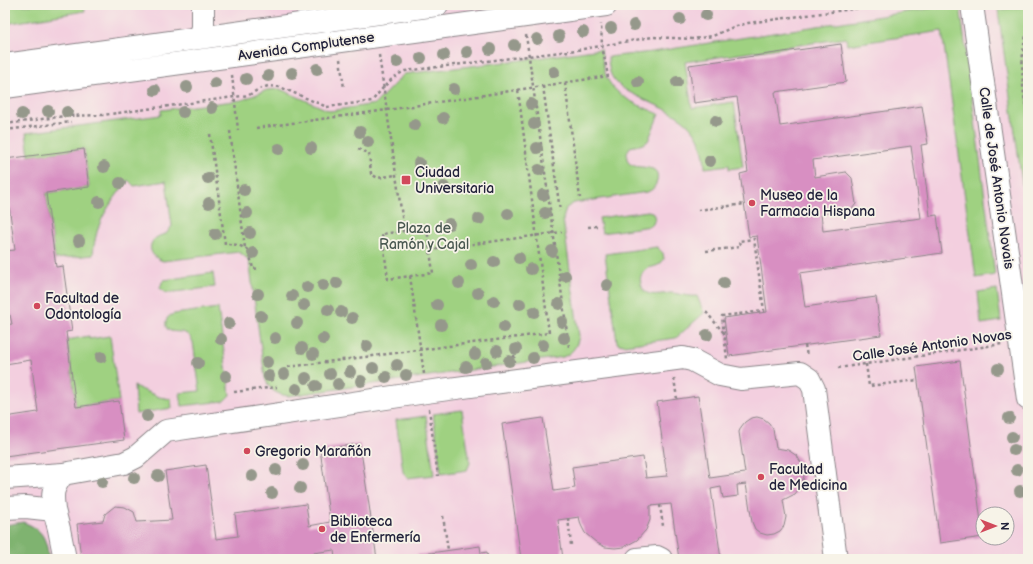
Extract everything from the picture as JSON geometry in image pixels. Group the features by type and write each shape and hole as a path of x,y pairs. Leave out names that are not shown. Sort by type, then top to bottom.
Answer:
{"street":[{"path":"199,38 203,28 203,5"},
{"name":"Avenida Complutense","path":"5,65 437,5"},
{"name":"Calle de José Antonio Novais","path":"972,5 1028,399"},
{"name":"Avenida Complutense","path":"5,87 603,12"},
{"path":"5,478 63,474 124,463 136,457 166,431 434,391 683,358 692,360 720,375 741,379 800,373 808,369 814,389 836,559"},
{"path":"63,474 54,488 53,497 54,510 64,559"},
{"path":"5,508 26,507 54,510"},
{"path":"637,559 657,556 661,559"}],"path":[{"path":"5,124 65,116 103,115 249,95 268,86 280,87 327,107 372,101 383,87 397,74 405,70 602,46 653,37 693,39 713,36 733,27 748,23 882,5"},
{"path":"256,128 387,110 608,76 602,46 603,12"},
{"path":"526,30 569,347"},
{"path":"1028,31 1024,46 1023,93 1028,115"},
{"path":"378,52 404,231"},
{"path":"340,58 344,88"},
{"path":"232,73 238,130"},
{"path":"565,83 580,198"},
{"path":"543,86 560,211"},
{"path":"288,367 549,333 518,90"},
{"path":"5,130 71,122"},
{"path":"230,131 245,248"},
{"path":"210,134 225,244 239,245 245,248 249,251 253,269 260,268"},
{"path":"358,149 369,153 371,174 378,178 396,175"},
{"path":"698,210 745,204"},
{"path":"588,227 597,226"},
{"path":"427,228 432,273 388,279 382,234 404,231 427,228"},
{"path":"430,250 562,232"},
{"path":"706,251 740,247 739,241 754,239 764,311 722,316 728,359"},
{"path":"410,276 424,376"},
{"path":"67,298 83,296"},
{"path":"706,312 724,334"},
{"name":"Calle José Antonio Novas","path":"838,368 1020,342"},
{"path":"805,345 808,369"},
{"path":"866,364 869,386 918,380"},
{"path":"674,380 677,399"},
{"path":"234,392 277,387"},
{"path":"428,407 438,476"},
{"path":"660,505 663,526"},
{"path":"443,516 448,550"},
{"path":"568,518 572,545"}],"shaded area":[{"name":"Ciudad Universitaria","path":"5,5 1028,5 1028,559 5,559"}],"green space":[{"path":"5,5 84,5 85,11 5,24"},
{"path":"951,5 960,5 995,275 976,278 942,31 847,45 846,38 685,62 692,108 734,102 743,167 729,169 729,165 705,168 703,151 698,138 691,127 671,112 631,93 622,87 613,79 609,69 608,57 652,52"},
{"path":"1028,6 1028,226 998,10"},
{"name":"Plaza de Ramón y Cajal","path":"601,49 605,73 614,88 628,99 659,114 648,141 644,144 630,147 627,153 629,163 634,166 655,170 657,174 657,181 654,188 647,192 574,203 566,208 563,219 579,336 574,349 563,357 288,396 277,393 269,386 265,378 249,260 239,252 163,261 153,255 151,251 152,242 160,236 166,234 172,226 166,181 134,186 128,180 104,214 97,232 93,255 55,259 46,193 89,187 84,149 29,156 26,133 161,115 161,110 242,100 267,90 280,89 330,111 375,104 404,74"},
{"path":"648,211 652,212 655,218 651,226 602,233 599,218"},
{"path":"657,247 663,253 664,259 658,265 644,271 640,278 642,288 649,294 672,293 697,296 704,313 676,338 624,345 618,344 605,254"},
{"path":"213,273 215,287 166,293 160,289 164,280"},
{"path":"997,289 1001,321 981,324 978,292"},
{"path":"218,308 230,395 224,401 182,406 180,393 200,391 193,342 185,333 167,329 166,320 174,314"},
{"path":"89,336 89,339 110,336 119,401 76,407 67,340"},
{"path":"134,386 159,397 171,399 172,408 136,414"},
{"path":"462,410 470,463 467,470 441,474 433,414"},
{"path":"426,416 434,475 407,478 403,472 396,420"},
{"path":"23,522 36,528 43,536 47,546 49,559 5,559 5,525"}],"building":[{"path":"841,44 846,82 775,92 780,126 922,106 928,144 921,145 930,216 937,215 942,253 800,273 805,307 876,297 881,335 729,356 724,318 767,312 757,236 749,237 740,174 748,172 737,97 694,103 689,65","holes":["911,146 921,218 823,231 821,214 851,210 856,204 852,178 846,172 815,177 813,160"]},
{"name":"Facultad de Odontología","path":"84,149 89,187 46,193 56,267 63,266 72,331 66,332 76,407 119,401 124,440 5,456 5,417 38,412 31,360 5,364 5,325 12,324 10,315 5,315 5,299 8,299 7,290 5,290 5,251 15,250 8,198 5,198 5,159"},
{"path":"960,361 979,506 975,506 975,538 940,543 916,367"},
{"name":"Facultad de Medicina","path":"698,396 710,478 745,473 739,432 745,422 751,418 757,417 764,419 769,423 773,429 776,448 788,450 797,456 803,466 804,476 801,486 795,494 783,500 786,517 784,526 780,531 767,535 760,533 755,529 752,522 746,484 737,485 738,496 723,498 721,487 711,489 721,559 679,559 671,504 650,506 650,520 646,530 637,540 624,547 605,547 597,543 585,533 579,517 558,520 563,559 521,559 502,424 543,418 554,491 575,488 572,467 643,457 646,478 667,476 657,402"},
{"path":"360,444 377,559 335,559 334,550 313,553 313,559 81,559 77,524 103,521 105,514 115,506 125,507 134,512 137,522 172,520 165,471 206,465 216,539 238,536 235,514 306,504 309,526 330,522 320,449"},
{"path":"480,546 481,553 487,552 488,559 417,559 416,555"}],"place":[{"name":"Ciudad Universitaria","path":"406,180"},
{"name":"Museo de la Farmacia Hispana","path":"752,203"},
{"name":"Facultad de Odontología","path":"37,306"},
{"name":"Gregorio Marañón","path":"247,451"},
{"name":"Facultad de Medicina","path":"761,477"},
{"name":"Biblioteca de Enfermería","path":"322,529"}]}
